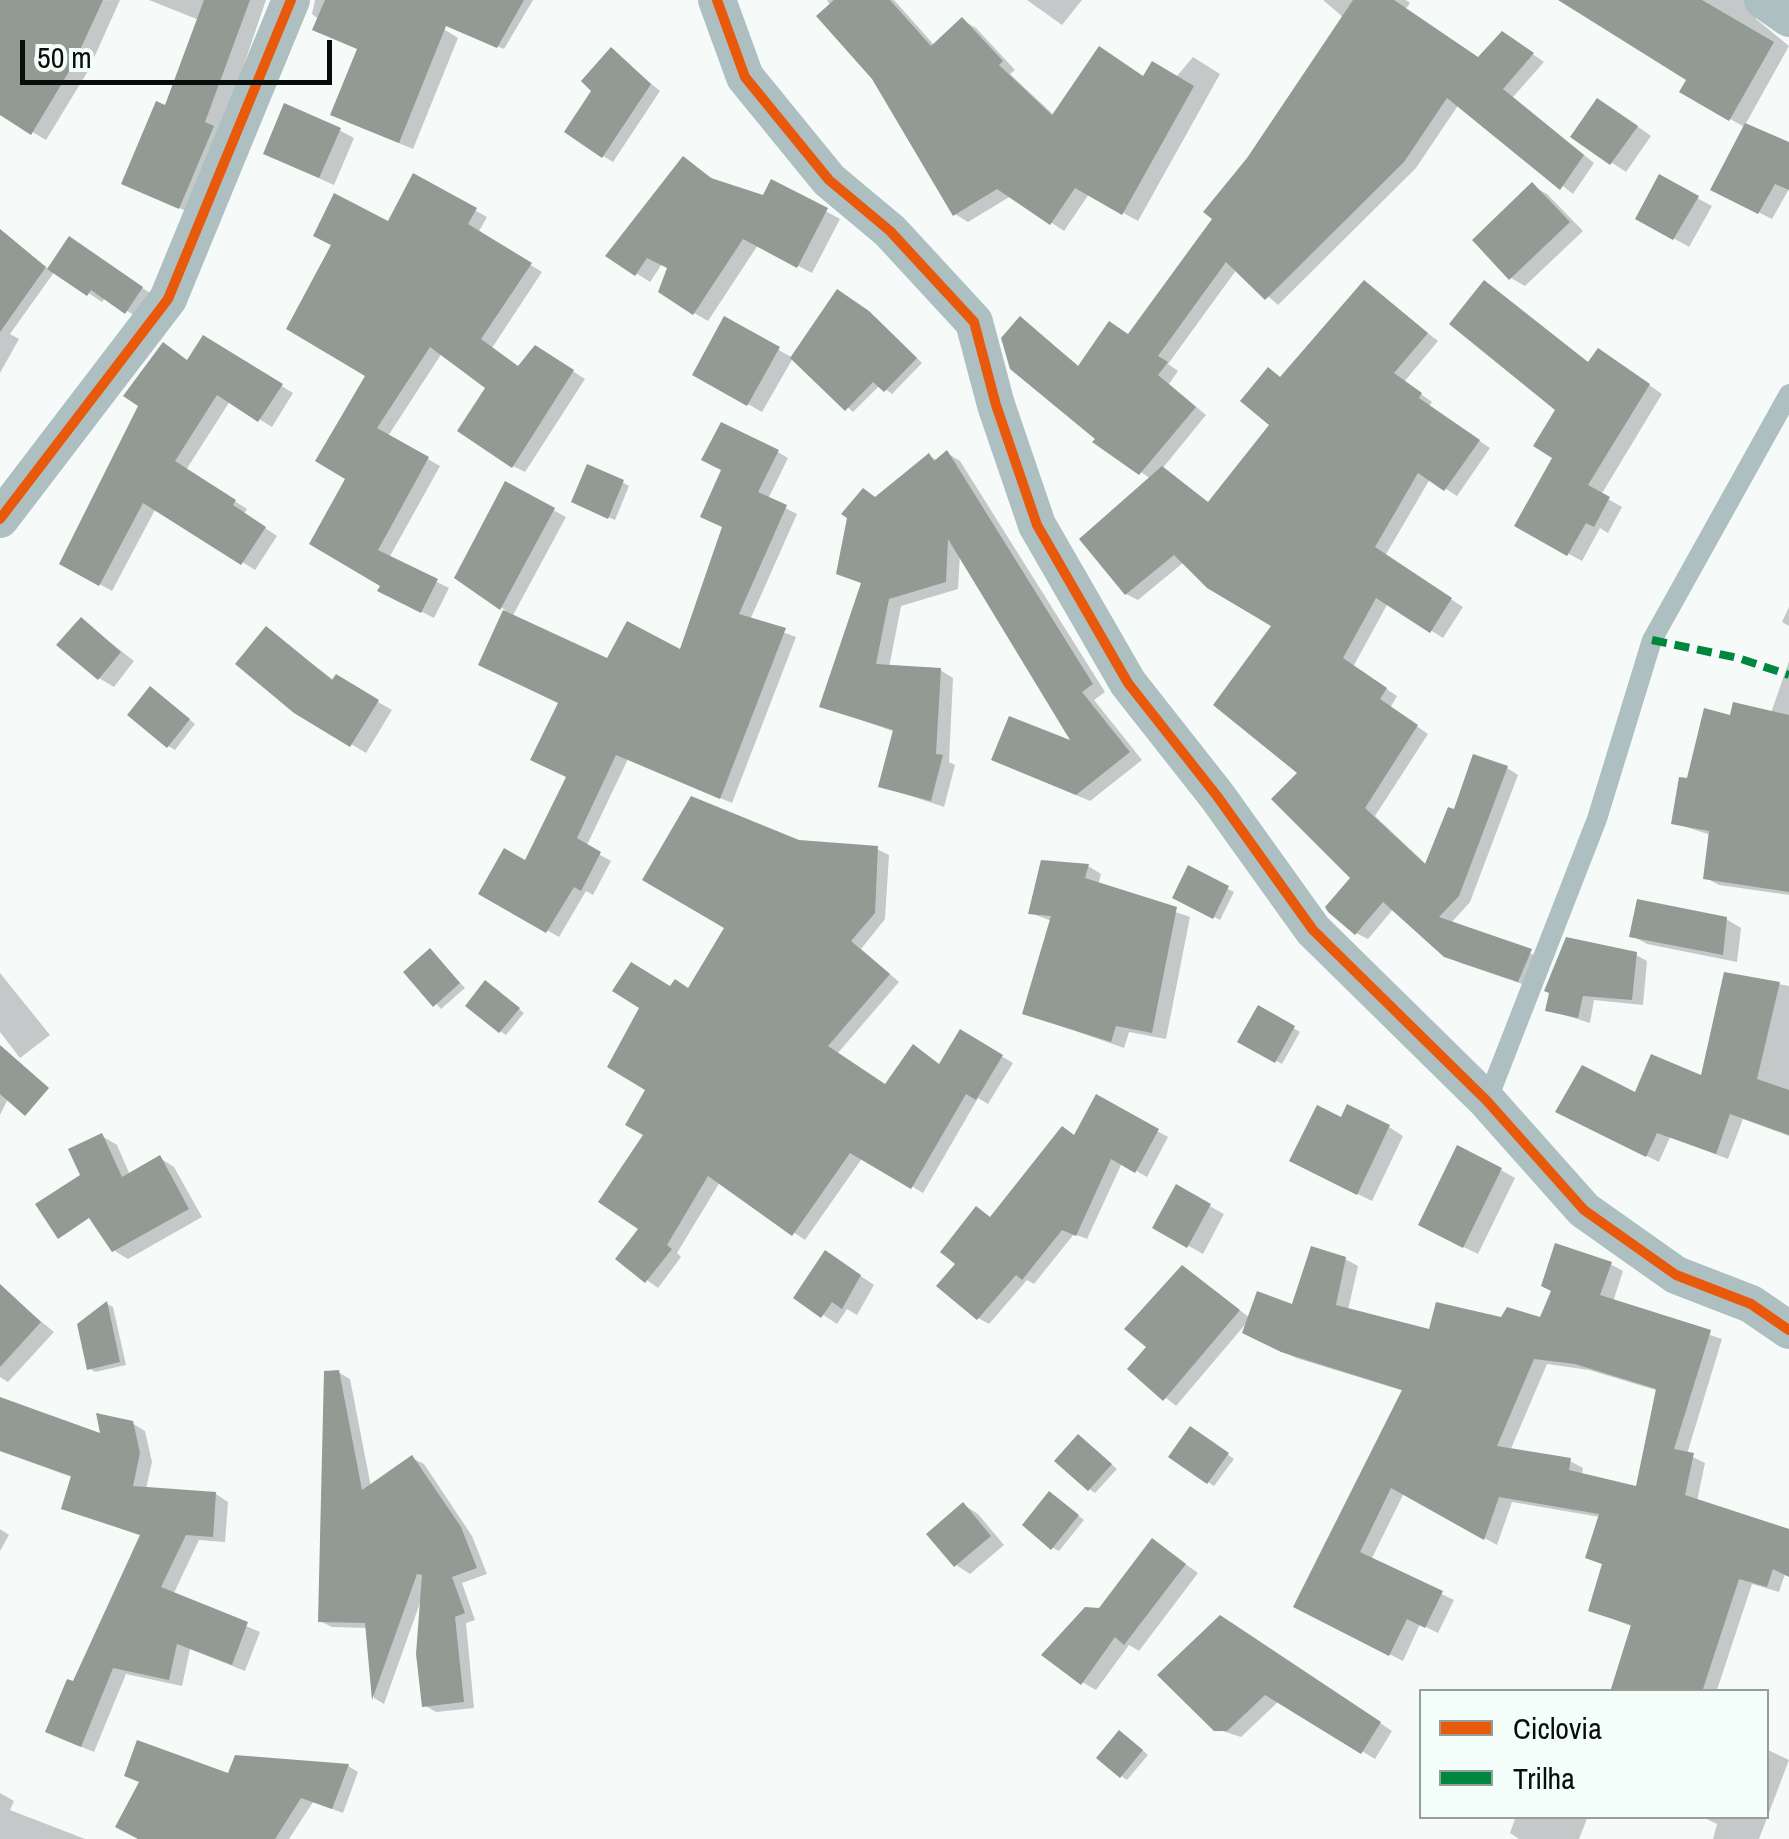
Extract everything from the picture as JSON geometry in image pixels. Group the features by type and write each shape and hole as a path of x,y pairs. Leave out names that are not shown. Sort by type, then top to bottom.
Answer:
{"street":[{"path":"0,518 168,299 291,0"},
{"path":"717,0 745,77 829,180 890,232 974,322 996,405 1037,525 1128,683 1217,796 1313,930 1487,1101 1584,1210 1676,1274 1751,1304 1789,1330"},
{"path":"1763,0 1789,18"}],"lane":[{"path":"1487,1101 1596,819 1652,640 1789,394"}],"building":[{"path":"0,0 103,0 74,63 31,135 0,115"},
{"path":"204,0 250,0 205,122 214,126 179,209 121,184 156,101 165,105"},
{"path":"325,0 524,0 497,48 446,26 399,143 330,115 357,49 312,30"},
{"path":"834,0 890,0 931,46 962,17 1003,61 999,65 1052,115 1099,46 1143,76 1152,61 1194,86 1122,215 1075,188 1050,225 997,189 953,216 872,79 816,16"},
{"path":"1353,0 1394,0 1478,57 1502,31 1534,53 1503,89 1584,155 1560,190 1447,98 1404,162 1265,300 1226,262 1158,356 1168,362 1158,375 1196,407 1139,475 1092,442 1095,439 1010,369 1001,338 1020,316 1078,366 1109,321 1128,334 1212,219 1203,212 1247,158"},
{"path":"1558,0 1702,0 1774,42 1729,121 1679,92 1686,80"},
{"path":"611,47 651,84 602,158 564,132 591,91 581,81"},
{"path":"1597,98 1638,126 1610,165 1570,137"},
{"path":"284,103 341,128 319,178 263,154"},
{"path":"1745,123 1789,142 1789,190 1775,184 1758,214 1710,190"},
{"path":"683,156 711,178 763,195 771,179 828,208 797,268 743,239 693,315 658,292 667,268 647,258 635,276 605,256"},
{"path":"413,173 477,208 468,224 532,263 481,339 518,366 535,345 574,370 512,468 457,431 485,388 430,347 377,428 429,457 378,550 438,579 421,613 377,591 380,586 309,544 345,479 315,461 365,376 286,329 331,245 313,236 334,193 388,221"},
{"path":"1659,174 1699,196 1673,240 1635,219"},
{"path":"1532,182 1570,222 1509,280 1472,240"},
{"path":"0,229 46,267 0,332"},
{"path":"69,236 143,287 125,314 91,290 87,296 47,269"},
{"path":"1364,280 1428,333 1394,373 1422,393 1419,398 1480,440 1444,491 1418,473 1375,547 1452,598 1430,633 1376,598 1343,658 1387,688 1380,699 1418,725 1365,808 1425,864 1448,807 1454,809 1473,754 1508,766 1459,896 1439,917 1532,949 1518,982 1444,957 1383,902 1355,935 1328,912 1325,907 1350,878 1271,799 1297,773 1213,705 1271,626 1207,588 1174,555 1125,595 1079,539 1162,466 1208,502 1269,425 1240,401 1268,367 1280,377"},
{"path":"1484,280 1588,362 1598,348 1650,384 1588,485 1610,497 1594,527 1586,523 1567,556 1514,526 1552,458 1533,446 1555,410 1449,324"},
{"path":"837,289 869,311 917,358 884,392 873,382 845,411 790,358"},
{"path":"724,316 780,347 747,406 692,375"},
{"path":"203,335 283,384 258,422 217,395 175,461 236,500 233,505 266,527 241,565 143,503 99,586 59,564 138,406 123,396 163,342 187,360"},
{"path":"721,422 779,450 758,492 787,505 739,614 786,628 720,799 616,755 577,838 601,852 581,891 574,887 546,933 478,894 504,848 525,860 566,777 530,760 558,703 478,665 503,610 607,658 627,621 680,649 722,527 700,517 721,470 701,460"},
{"path":"947,450 1093,684 1082,692 1130,752 1076,795 991,760 1009,716 1070,740 948,539 946,582 889,599 876,664 941,668 936,754 943,755 931,801 878,787 893,730 819,707 861,583 836,574 847,518 841,514 863,488 875,497 929,453 934,461"},
{"path":"587,464 624,480 608,519 571,502"},
{"path":"505,481 555,508 500,610 454,578"},
{"path":"81,617 121,652 98,680 56,645"},
{"path":"266,626 332,680 336,674 379,700 350,747 294,713 235,664"},
{"path":"150,686 190,719 167,748 127,715"},
{"path":"1733,702 1789,715 1789,892 1703,879 1709,831 1671,824 1679,777 1687,778 1704,708 1730,715"},
{"path":"691,796 799,840 878,846 875,913 851,941 890,974 828,1046 885,1084 913,1044 939,1064 960,1029 1003,1055 976,1100 966,1094 911,1189 850,1153 792,1236 708,1176 667,1245 672,1249 645,1283 615,1259 638,1229 598,1202 643,1135 625,1125 645,1090 607,1067 639,1008 612,991 631,962 670,986 675,979 688,988 724,928 642,880"},
{"path":"1041,860 1089,864 1085,878 1177,907 1152,1033 1116,1026 1111,1042 1022,1014 1051,916 1028,914"},
{"path":"1188,865 1229,886 1213,919 1172,898"},
{"path":"1637,899 1727,917 1723,955 1629,937"},
{"path":"1566,937 1637,952 1632,1000 1583,996 1578,1018 1545,1011 1549,993 1544,991"},
{"path":"430,948 460,983 433,1007 403,972"},
{"path":"1724,972 1780,982 1757,1079 1789,1090 1789,1135 1730,1114 1716,1154 1657,1133 1646,1157 1555,1112 1582,1065 1635,1092 1651,1054 1701,1075"},
{"path":"485,980 520,1008 499,1033 465,1006"},
{"path":"1258,1005 1295,1026 1275,1063 1237,1042"},
{"path":"0,1045 49,1088 25,1116 0,1094"},
{"path":"1096,1094 1159,1129 1135,1173 1111,1159 1076,1236 1062,1230 1022,1280 1016,1275 977,1320 936,1286 955,1264 940,1252 976,1206 990,1217 1062,1126 1074,1135"},
{"path":"1347,1104 1390,1125 1357,1195 1289,1161 1317,1105 1341,1117"},
{"path":"102,1133 122,1177 160,1155 189,1209 112,1252 89,1218 58,1239 35,1204 80,1175 68,1149"},
{"path":"1457,1145 1502,1168 1463,1248 1418,1225"},
{"path":"1176,1184 1211,1204 1187,1248 1152,1228"},
{"path":"1555,1243 1612,1262 1600,1295 1711,1330 1674,1449 1694,1453 1685,1495 1789,1529 1789,1577 1773,1569 1767,1587 1739,1579 1703,1689 1611,1689 1631,1625 1588,1611 1602,1564 1585,1558 1599,1514 1499,1497 1484,1540 1391,1488 1360,1552 1443,1591 1425,1628 1407,1619 1389,1656 1293,1607 1402,1390 1281,1352 1242,1333 1257,1291 1292,1304 1311,1246 1346,1257 1336,1305 1429,1329 1436,1302 1501,1317 1507,1307 1540,1317 1551,1291 1541,1286","holes":["1534,1359 1575,1364 1656,1389 1636,1486 1569,1470 1571,1458 1497,1446"]},
{"path":"825,1250 861,1275 842,1309 832,1302 821,1318 793,1298"},
{"path":"1182,1265 1240,1310 1163,1401 1127,1369 1146,1347 1124,1329"},
{"path":"0,1284 41,1322 0,1367"},
{"path":"107,1301 120,1362 87,1370 77,1324"},
{"path":"339,1370 362,1490 412,1455 461,1527 477,1568 452,1577 465,1613 455,1617 464,1702 422,1707 416,1654 422,1575 417,1574 372,1700 365,1623 318,1622 324,1371"},
{"path":"0,1397 100,1433 96,1413 133,1421 140,1453 133,1486 216,1492 213,1537 186,1535 161,1587 248,1622 232,1665 177,1644 169,1680 113,1668 81,1747 45,1732 67,1679 73,1681 140,1535 61,1509 71,1476 0,1451"},
{"path":"1190,1426 1229,1453 1207,1484 1168,1457"},
{"path":"1078,1434 1112,1464 1088,1491 1054,1461"},
{"path":"1049,1491 1079,1515 1051,1550 1022,1525"},
{"path":"963,1502 991,1536 954,1567 926,1534"},
{"path":"1152,1538 1186,1564 1124,1645 1115,1637 1081,1685 1041,1655 1085,1607 1099,1608"},
{"path":"1220,1615 1381,1722 1361,1754 1265,1695 1227,1731 1214,1731 1157,1675"},
{"path":"1119,1730 1143,1750 1120,1778 1096,1758"},
{"path":"137,1740 228,1773 235,1755 349,1764 332,1809 301,1798 275,1839 138,1839 115,1827 139,1782 124,1776"}],"marked path":[{"path":"1652,640 1738,658 1789,675"}],"cycle path":[{"path":"0,519 168,299 291,0"},
{"path":"717,0 745,77 829,180 890,231 974,322 996,405 1037,525 1128,683 1217,796 1313,930 1487,1101 1584,1210 1676,1275 1751,1304 1789,1330"}]}
